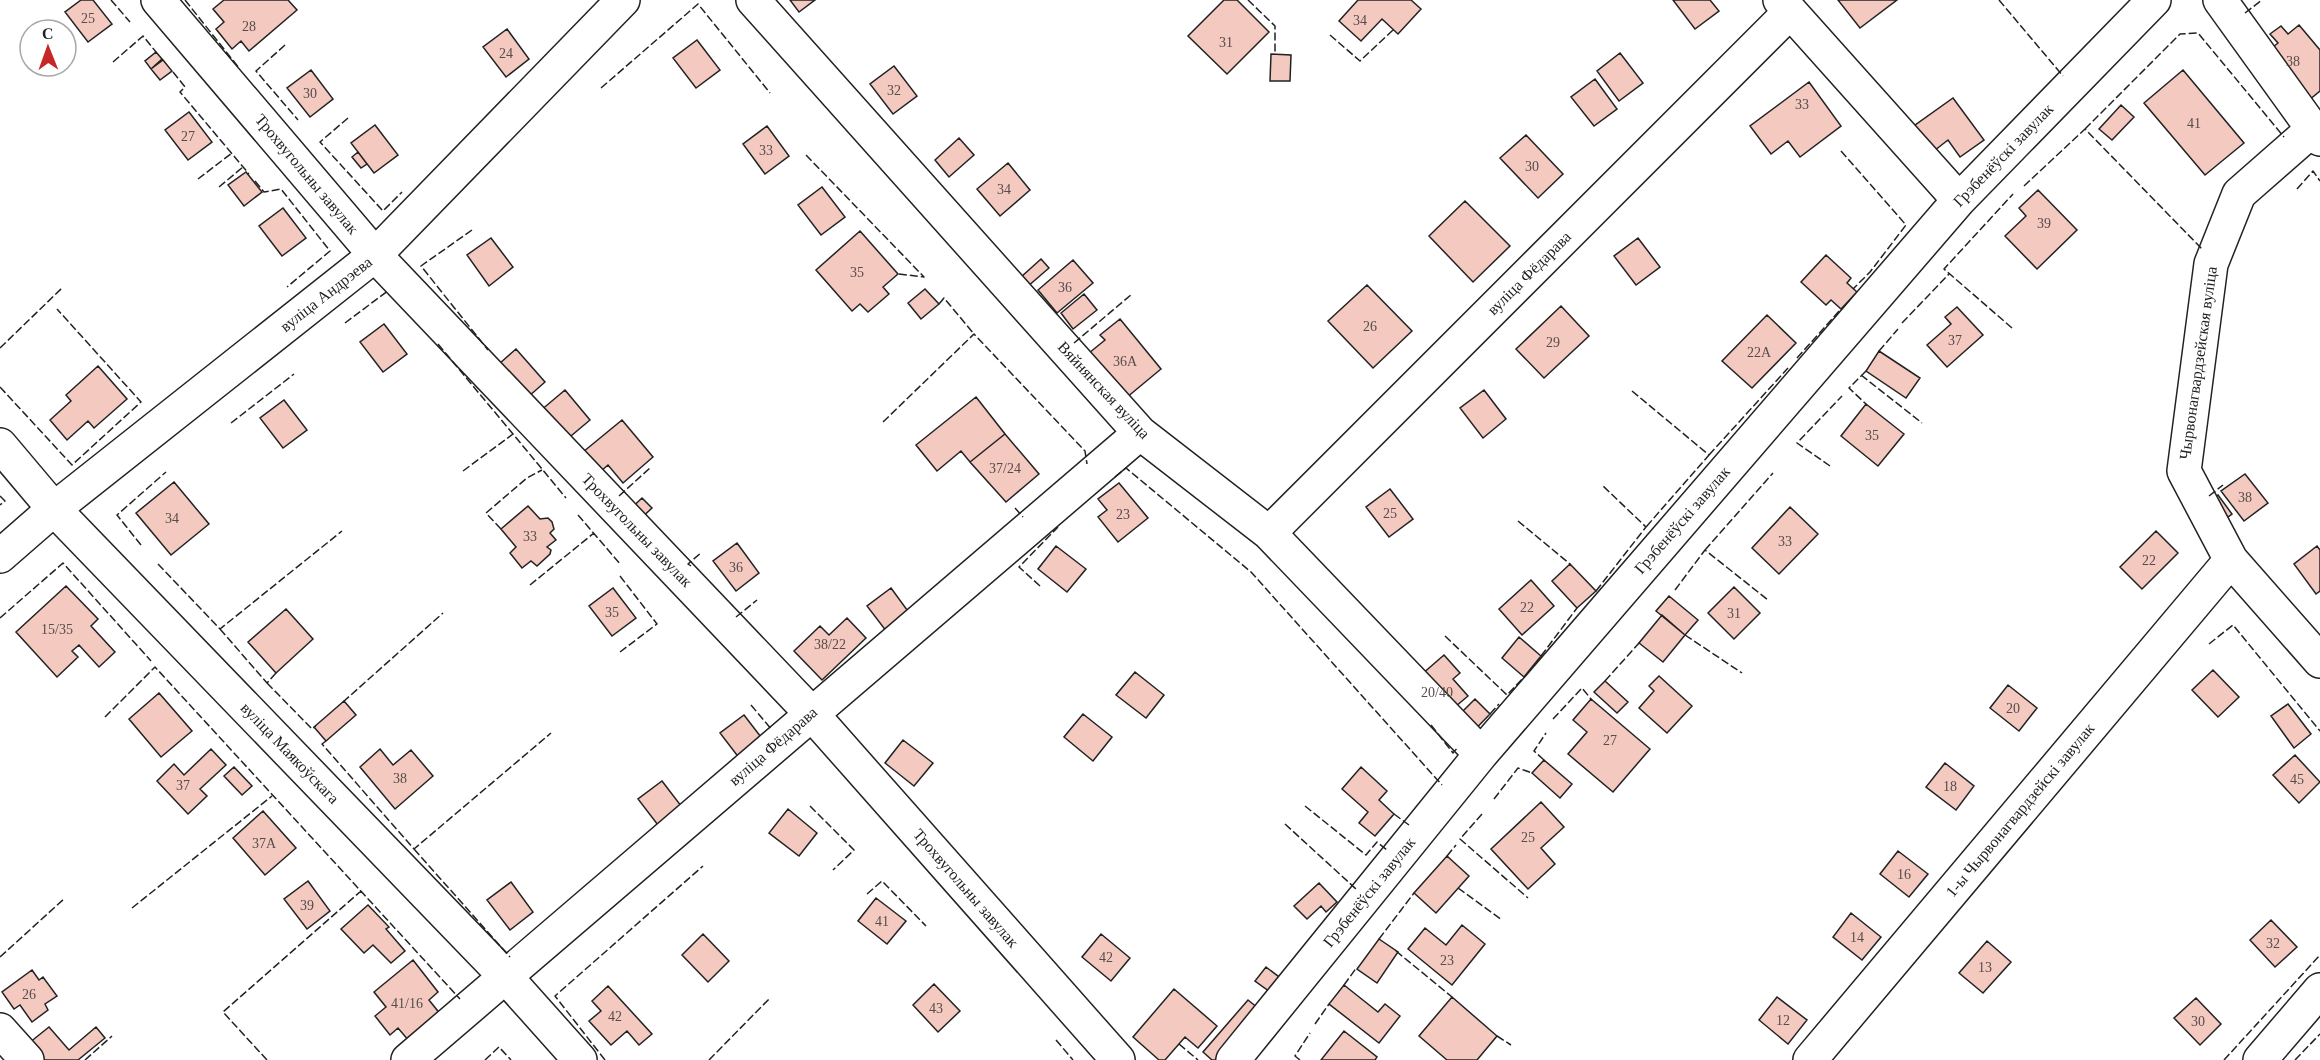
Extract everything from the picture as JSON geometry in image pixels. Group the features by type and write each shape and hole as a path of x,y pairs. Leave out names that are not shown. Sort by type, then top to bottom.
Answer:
{"street":[{"name":"Трохвугольны завулак","path":"158,0 375,255 811,713 1118,1060"},
{"name":"вуліца Андрэева","path":"0,556 54,509 375,255 623,0"},
{"name":"Вяйнянская вуліца","path":"753,0 1140,433 1269,533 1481,754"},
{"name":"Грэбенёўскі завулак","path":"1233,1060 1481,754 1959,200 2154,0"},
{"path":"2220,0 2316,134"},
{"name":"вуліца Фёдарава","path":"1269,533 1785,6"},
{"path":"1785,6 1959,200"},
{"name":"Чырвонагвардзейская вуліца","path":"2316,134 2239,194 2211,264 2184,471 2231,560 2320,661"},
{"name":"вуліца Фёдарава","path":"408,1060 1140,433"},
{"name":"вуліца Маякоўскага","path":"0,445 54,509 505,976 580,1060"},
{"name":"1-ы Чырвонагвардзейскі завулак","path":"1810,1060 2231,560"},
{"path":"2260,1060 2320,990"},
{"path":"0,1030 27,1060"}],"building":[{"path":"81,0 93,0 112,24 88,42 78,29 78,18 70,18 65,12"},
{"path":"224,0 288,0 297,10 249,51 241,41 232,49 216,29 224,22 213,9"},
{"path":"790,0 815,0 799,12"},
{"path":"1224,0 1237,0 1269,32 1227,74 1188,36"},
{"path":"1358,0 1411,0 1421,9 1398,34 1382,19 1361,41 1339,21"},
{"path":"1673,0 1710,0 1719,11 1695,29"},
{"path":"1838,0 1897,0 1860,28"},
{"path":"2299,25 2320,50 2320,91 2309,100 2262,56 2278,43 2270,34 2281,26 2288,34"},
{"path":"507,29 529,59 506,77 483,47"},
{"path":"697,40 720,70 696,88 673,58"},
{"path":"156,52 162,59 151,69 145,61"},
{"path":"1620,53 1643,83 1619,101 1597,71"},
{"path":"1271,54 1291,55 1290,81 1270,81"},
{"path":"163,60 172,71 160,80 151,69"},
{"path":"894,66 917,96 893,114 870,84"},
{"path":"311,70 333,99 310,117 287,88"},
{"path":"2183,70 2244,143 2205,175 2144,103"},
{"path":"1595,79 1617,109 1594,126 1571,97"},
{"path":"1809,82 1841,126 1800,157 1788,141 1771,154 1750,126"},
{"path":"1953,98 1984,140 1960,157 1948,140 1930,154 1911,128"},
{"path":"2121,105 2134,117 2112,140 2099,129"},
{"path":"189,112 212,142 188,160 165,130"},
{"path":"375,125 398,155 374,173 351,143"},
{"path":"767,126 789,156 765,174 743,144"},
{"path":"1526,135 1563,174 1538,198 1500,158"},
{"path":"959,138 974,155 949,177 935,160"},
{"path":"358,152 367,164 361,168 352,157"},
{"path":"1008,163 1030,190 1000,216 977,189"},
{"path":"246,172 262,192 244,206 228,185"},
{"path":"822,187 845,217 821,235 798,205"},
{"path":"2038,190 2077,230 2037,269 2005,236 2026,216 2019,208"},
{"path":"1465,201 1510,246 1473,282 1429,236"},
{"path":"283,208 306,238 282,256 259,226"},
{"path":"860,231 898,274 883,287 889,294 868,312 860,304 852,311 816,270"},
{"path":"491,238 513,267 489,286 467,255"},
{"path":"1638,238 1660,267 1636,285 1614,256"},
{"path":"1826,255 1851,278 1847,283 1857,292 1841,309 1831,300 1826,305 1801,282"},
{"path":"1041,259 1049,268 1020,293 1012,285"},
{"path":"1073,260 1093,283 1057,313 1038,290"},
{"path":"1367,285 1412,331 1373,368 1328,321"},
{"path":"925,289 939,304 921,319 908,303"},
{"path":"1084,294 1097,310 1073,329 1061,313"},
{"path":"1561,306 1589,336 1544,378 1516,349"},
{"path":"1957,307 1983,335 1947,367 1927,345 1951,324 1945,317"},
{"path":"1767,315 1796,343 1752,388 1722,361"},
{"path":"1120,319 1161,369 1126,398 1089,353 1105,340 1100,335"},
{"path":"384,324 407,354 383,372 360,342"},
{"path":"516,349 545,382 528,397 499,364"},
{"path":"1879,351 1920,378 1906,398 1866,371"},
{"path":"98,366 127,399 94,428 88,421 67,440 50,420 71,401 66,395"},
{"path":"565,390 590,420 565,441 540,411"},
{"path":"1484,390 1506,419 1483,438 1460,408"},
{"path":"976,397 1005,434 970,462 961,451 937,471 916,445"},
{"path":"284,400 307,430 283,448 260,418"},
{"path":"1866,404 1904,434 1878,466 1841,436"},
{"path":"622,420 653,457 623,483 608,465 600,472 583,452"},
{"path":"1005,434 1039,474 1006,502 970,462"},
{"path":"2245,474 2268,503 2244,521 2221,491"},
{"path":"174,482 209,524 171,555 136,513"},
{"path":"1119,483 1148,518 1118,542 1098,517 1107,510 1098,499"},
{"path":"1390,489 1413,519 1389,537 1366,507"},
{"path":"2218,495 2232,514 2224,520 2209,501"},
{"path":"642,498 652,508 633,526 624,515"},
{"path":"528,506 540,519 548,518 552,522 554,529 550,533 556,540 547,547 551,550 550,554 537,566 531,561 522,568 510,553 516,547 501,529"},
{"path":"1790,507 1818,534 1779,574 1752,548"},
{"path":"2156,531 2178,553 2142,589 2120,567"},
{"path":"737,543 759,573 736,591 713,561"},
{"path":"1056,546 1086,569 1067,592 1038,569"},
{"path":"2317,546 2320,550 2320,591 2316,594 2294,564"},
{"path":"1570,564 1596,591 1577,608 1552,581"},
{"path":"1531,580 1554,606 1522,635 1499,609"},
{"path":"66,586 98,619 91,626 115,652 99,667 79,645 72,651 78,657 57,677 16,632"},
{"path":"1734,587 1760,613 1734,639 1708,613"},
{"path":"613,588 636,618 612,636 589,606"},
{"path":"891,588 913,618 890,636 867,606"},
{"path":"1669,596 1698,620 1685,635 1656,611"},
{"path":"286,609 313,639 276,673 248,642"},
{"path":"1662,615 1685,635 1663,662 1639,643"},
{"path":"847,618 866,638 822,680 794,651 820,626 829,635"},
{"path":"1519,637 1541,656 1524,677 1502,658"},
{"path":"1444,655 1460,673 1453,679 1468,696 1436,723 1406,688"},
{"path":"2213,670 2239,697 2218,717 2192,690"},
{"path":"1135,672 1164,695 1146,718 1116,695"},
{"path":"1659,676 1692,706 1667,733 1639,708 1654,691 1649,686"},
{"path":"1605,681 1628,702 1617,713 1594,692"},
{"path":"2008,685 2037,708 2019,731 1990,708"},
{"path":"159,693 192,731 161,757 129,719"},
{"path":"1475,699 1490,714 1464,741 1448,726"},
{"path":"1591,699 1650,749 1613,792 1568,754 1587,732 1573,720"},
{"path":"344,701 356,715 326,741 314,727"},
{"path":"2288,704 2311,734 2294,748 2271,716"},
{"path":"1083,714 1112,737 1093,761 1064,737"},
{"path":"744,715 767,745 743,763 720,733"},
{"path":"903,740 933,763 914,786 885,763"},
{"path":"211,749 226,765 200,789 207,796 188,814 157,781 174,764 184,775"},
{"path":"380,749 393,765 411,750 433,776 395,809 360,767"},
{"path":"2295,755 2320,782 2299,803 2273,775"},
{"path":"1544,760 1572,784 1560,798 1532,773"},
{"path":"1945,763 1974,786 1956,810 1926,787"},
{"path":"234,767 252,786 242,795 224,776"},
{"path":"1361,767 1387,791 1379,800 1394,814 1375,836 1359,823 1368,812 1342,789"},
{"path":"662,781 685,811 661,829 638,799"},
{"path":"1541,802 1564,827 1541,848 1555,864 1528,889 1491,849"},
{"path":"788,809 817,833 799,856 769,833"},
{"path":"263,811 296,848 265,875 233,838"},
{"path":"1898,851 1928,874 1909,897 1880,874"},
{"path":"1447,856 1469,876 1436,913 1414,893"},
{"path":"308,881 330,911 307,929 284,899"},
{"path":"511,882 533,912 510,930 487,900"},
{"path":"1319,883 1337,902 1326,912 1321,906 1307,919 1294,906"},
{"path":"876,898 906,921 887,944 858,921"},
{"path":"368,905 389,927 386,929 405,951 391,963 373,945 364,953 341,929"},
{"path":"1851,913 1881,937 1862,960 1833,937"},
{"path":"2271,920 2297,947 2275,967 2250,940"},
{"path":"1462,925 1485,944 1452,985 1408,949 1425,928 1446,945"},
{"path":"703,934 729,961 708,982 682,955"},
{"path":"1101,934 1130,958 1111,981 1082,957"},
{"path":"1379,939 1398,952 1377,983 1357,969"},
{"path":"1987,941 2011,962 1983,993 1959,973"},
{"path":"413,960 438,992 429,1000 441,1015 409,1041 398,1028 390,1035 375,1016 386,1007 374,992"},
{"path":"1266,967 1287,983 1277,997 1255,981"},
{"path":"32,970 39,980 43,977 57,996 45,1004 48,1010 32,1022 20,1005 14,1009 2,992"},
{"path":"934,984 960,1011 938,1032 913,1005"},
{"path":"1344,985 1378,1012 1385,1004 1400,1016 1379,1043 1329,1004"},
{"path":"608,986 652,1034 639,1045 627,1031 611,1045 589,1021 601,1011 592,1001"},
{"path":"1174,989 1217,1026 1198,1048 1185,1037 1165,1060 1159,1060 1133,1037"},
{"path":"1452,997 1497,1036 1477,1060 1447,1060 1419,1036"},
{"path":"1777,997 1807,1020 1788,1044 1759,1020"},
{"path":"2196,998 2221,1024 2200,1045 2174,1018"},
{"path":"1248,1000 1263,1012 1222,1060 1212,1060 1203,1052"},
{"path":"49,1027 69,1050 96,1027 105,1038 78,1060 43,1060 29,1043"},
{"path":"1344,1031 1377,1057 1375,1060 1321,1060"}],"fence":[{"path":"111,0 130,22"},
{"path":"185,0 239,68"},
{"path":"1248,0 1275,26 1275,54"},
{"path":"1999,0 2063,76"},
{"path":"2245,13 2262,0"},
{"path":"601,88 698,4 770,93"},
{"path":"1330,35 1360,61 1393,30"},
{"path":"2085,129 2180,34 2198,33 2284,137"},
{"path":"113,62 143,36 156,52"},
{"path":"285,45 256,71 298,120"},
{"path":"173,72 185,87 180,92 249,174"},
{"path":"348,118 320,142 383,211 402,192"},
{"path":"2024,186 2085,129 2202,249"},
{"path":"1841,151 1906,225 1870,272 1853,289"},
{"path":"198,179 232,153"},
{"path":"806,155 924,277 898,274"},
{"path":"219,187 243,167"},
{"path":"2297,189 2313,171 2320,181"},
{"path":"255,181 264,192 281,189 330,251 287,287"},
{"path":"2012,328 1944,269 2013,194"},
{"path":"472,230 421,266 488,350"},
{"path":"1902,323 1949,274"},
{"path":"0,348 62,288"},
{"path":"345,323 389,290"},
{"path":"1074,343 1132,294"},
{"path":"939,304 944,298 974,334"},
{"path":"0,387 72,465 141,402 57,309"},
{"path":"1797,358 1841,309"},
{"path":"1879,351 1898,329"},
{"path":"883,422 974,334 1085,451 1087,464"},
{"path":"438,344 513,434"},
{"path":"1709,455 1788,368"},
{"path":"1866,371 1849,388 1866,404"},
{"path":"231,423 294,374"},
{"path":"1861,375 1922,423"},
{"path":"1632,391 1709,455 1646,527"},
{"path":"1830,466 1797,443 1842,396"},
{"path":"463,471 513,434 566,498"},
{"path":"619,496 650,468"},
{"path":"1115,477 1126,468 1251,572 1442,785"},
{"path":"501,529 486,513 527,478 542,470"},
{"path":"141,545 117,515 166,472"},
{"path":"1705,550 1773,473"},
{"path":"1596,591 1646,527 1602,485"},
{"path":"2209,496 2223,485"},
{"path":"0,496 5,501 0,505"},
{"path":"1015,508 1023,517"},
{"path":"578,515 621,565"},
{"path":"1518,521 1570,564"},
{"path":"1040,586 1019,567 1058,527"},
{"path":"158,564 220,629 342,531"},
{"path":"530,585 594,533"},
{"path":"1675,590 1705,550 1768,600"},
{"path":"691,566 688,564 702,552"},
{"path":"0,618 63,563 151,661"},
{"path":"620,576 657,624 620,652"},
{"path":"736,617 757,600"},
{"path":"1541,656 1577,608"},
{"path":"343,702 443,613"},
{"path":"2209,644 2233,625 2320,731"},
{"path":"220,629 267,683 276,673"},
{"path":"1685,635 1742,673"},
{"path":"1445,636 1507,695 1524,677"},
{"path":"1605,681 1639,643"},
{"path":"105,717 155,667 460,999"},
{"path":"267,683 312,729 316,726"},
{"path":"1553,719 1582,688 1591,699"},
{"path":"1490,714 1499,704"},
{"path":"751,705 772,730"},
{"path":"1431,725 1453,753 1458,747"},
{"path":"326,741 322,744 414,849 551,733"},
{"path":"1544,760 1534,751 1546,733"},
{"path":"1494,799 1518,768 1532,773"},
{"path":"132,908 272,796"},
{"path":"810,806 854,850 833,870"},
{"path":"1305,806 1366,855 1377,842 1387,850"},
{"path":"1394,814 1409,825"},
{"path":"1482,814 1460,839 1528,898"},
{"path":"1285,824 1356,889"},
{"path":"1447,856 1456,845"},
{"path":"414,849 510,957"},
{"path":"605,1060 555,996 703,866"},
{"path":"867,894 882,881 926,926"},
{"path":"1458,888 1502,920"},
{"path":"267,1060 223,1012 361,891"},
{"path":"1379,939 1414,893"},
{"path":"0,957 65,898"},
{"path":"1396,951 1452,997"},
{"path":"2224,1060 2320,955"},
{"path":"1344,985 1357,967"},
{"path":"709,1060 769,999"},
{"path":"1315,1024 1329,1004"},
{"path":"1300,1060 1295,1056 1310,1033"},
{"path":"2295,1060 2320,1034"},
{"path":"85,1060 112,1036"},
{"path":"1497,1036 1511,1045"},
{"path":"1056,1040 1073,1060"},
{"path":"1179,1044 1198,1060"},
{"path":"485,1060 499,1047 511,1060"}]}
